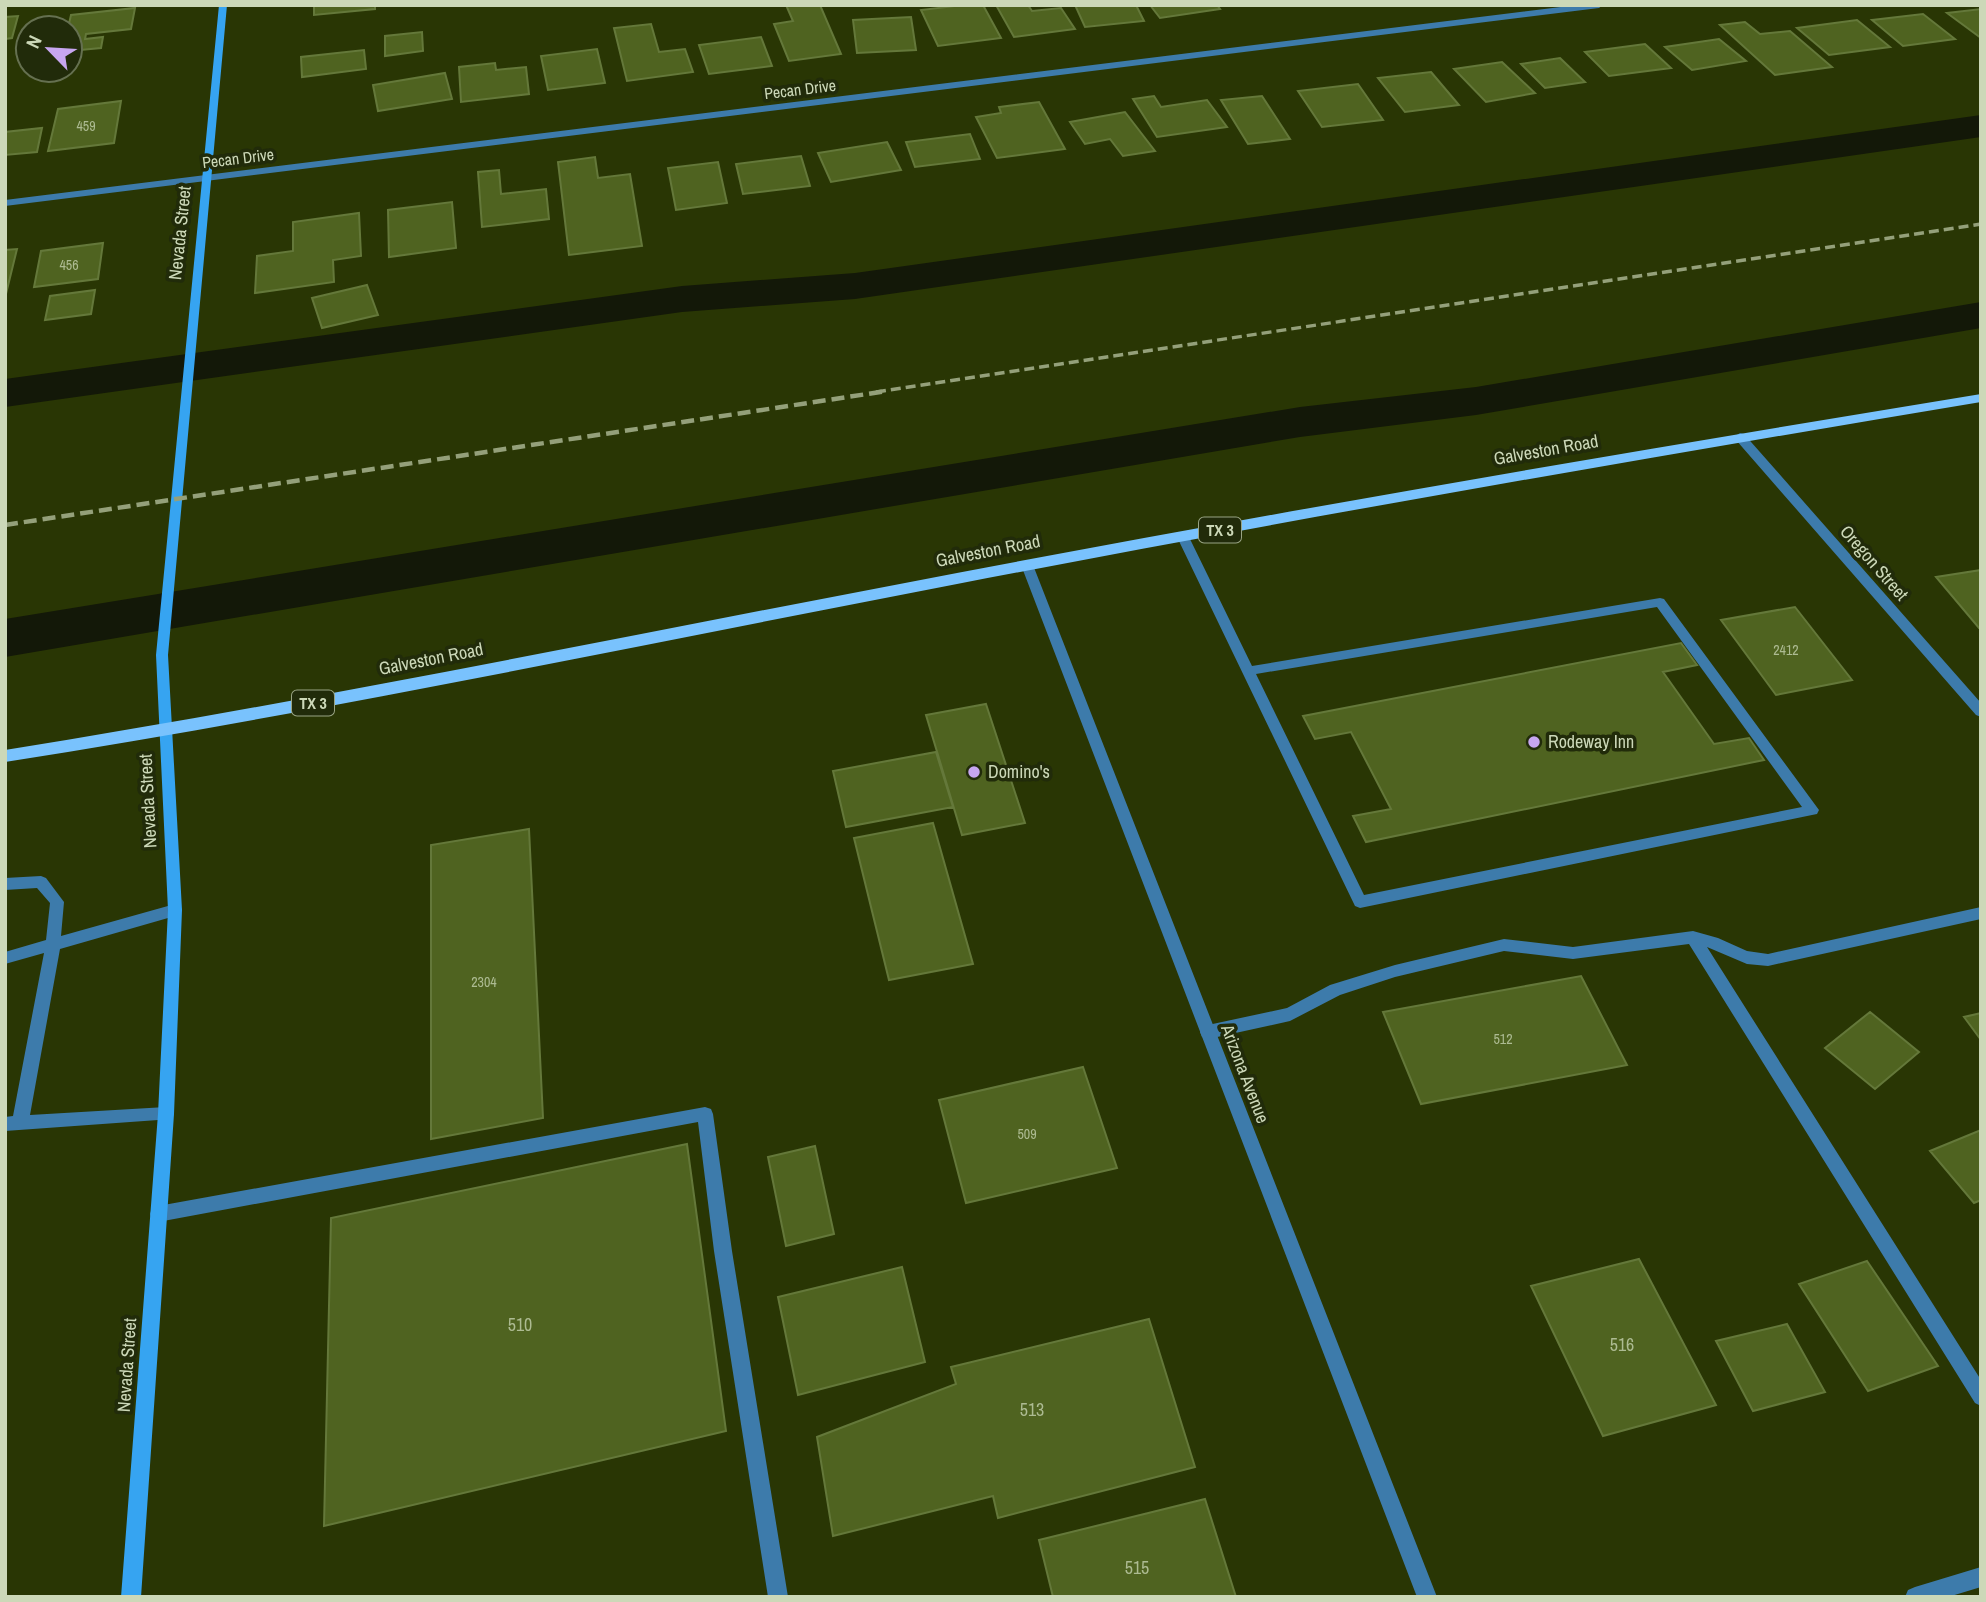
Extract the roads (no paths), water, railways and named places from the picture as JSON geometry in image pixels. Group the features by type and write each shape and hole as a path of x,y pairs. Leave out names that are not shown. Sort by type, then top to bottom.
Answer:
{"main road":[{"name":"Galveston Road","path":"5,756 165,731 1027,565 1740,437 1981,398"}],"street":[{"name":"Nevada Street","path":"131,1597 166,1114 175,911 162,655 223,5"},
{"name":"Pecan Drive","path":"5,203 1600,5"},
{"name":"Oregon Street","path":"1740,437 1981,712"},
{"path":"1183,537 1360,902 1812,810 1660,602 1248,671"},
{"name":"Arizona Avenue","path":"1027,565 1427,1597"},
{"path":"5,884 41,883 57,902 53,946 12,1124 166,1114"},
{"path":"5,958 175,911"},
{"path":"1208,1032 1290,1014 1335,990 1395,971 1504,945 1573,953 1693,937 1710,940 1730,953 1751,961 1768,960 1981,913"},
{"path":"1693,937 1981,1397"},
{"path":"158,1214 705,1114 723,1251 778,1597"},
{"path":"1915,1597 1981,1577"}],"waterway":[{"path":"5,393 682,299 855,286 1981,126"},
{"path":"5,638 1300,422 1476,401 1981,315"}],"railway":[{"path":"876,392 1981,224"},
{"path":"5,525 887,391"}],"place":[{"name":"Rodeway Inn","path":"1534,742"},
{"name":"Domino's","path":"974,772"}]}
